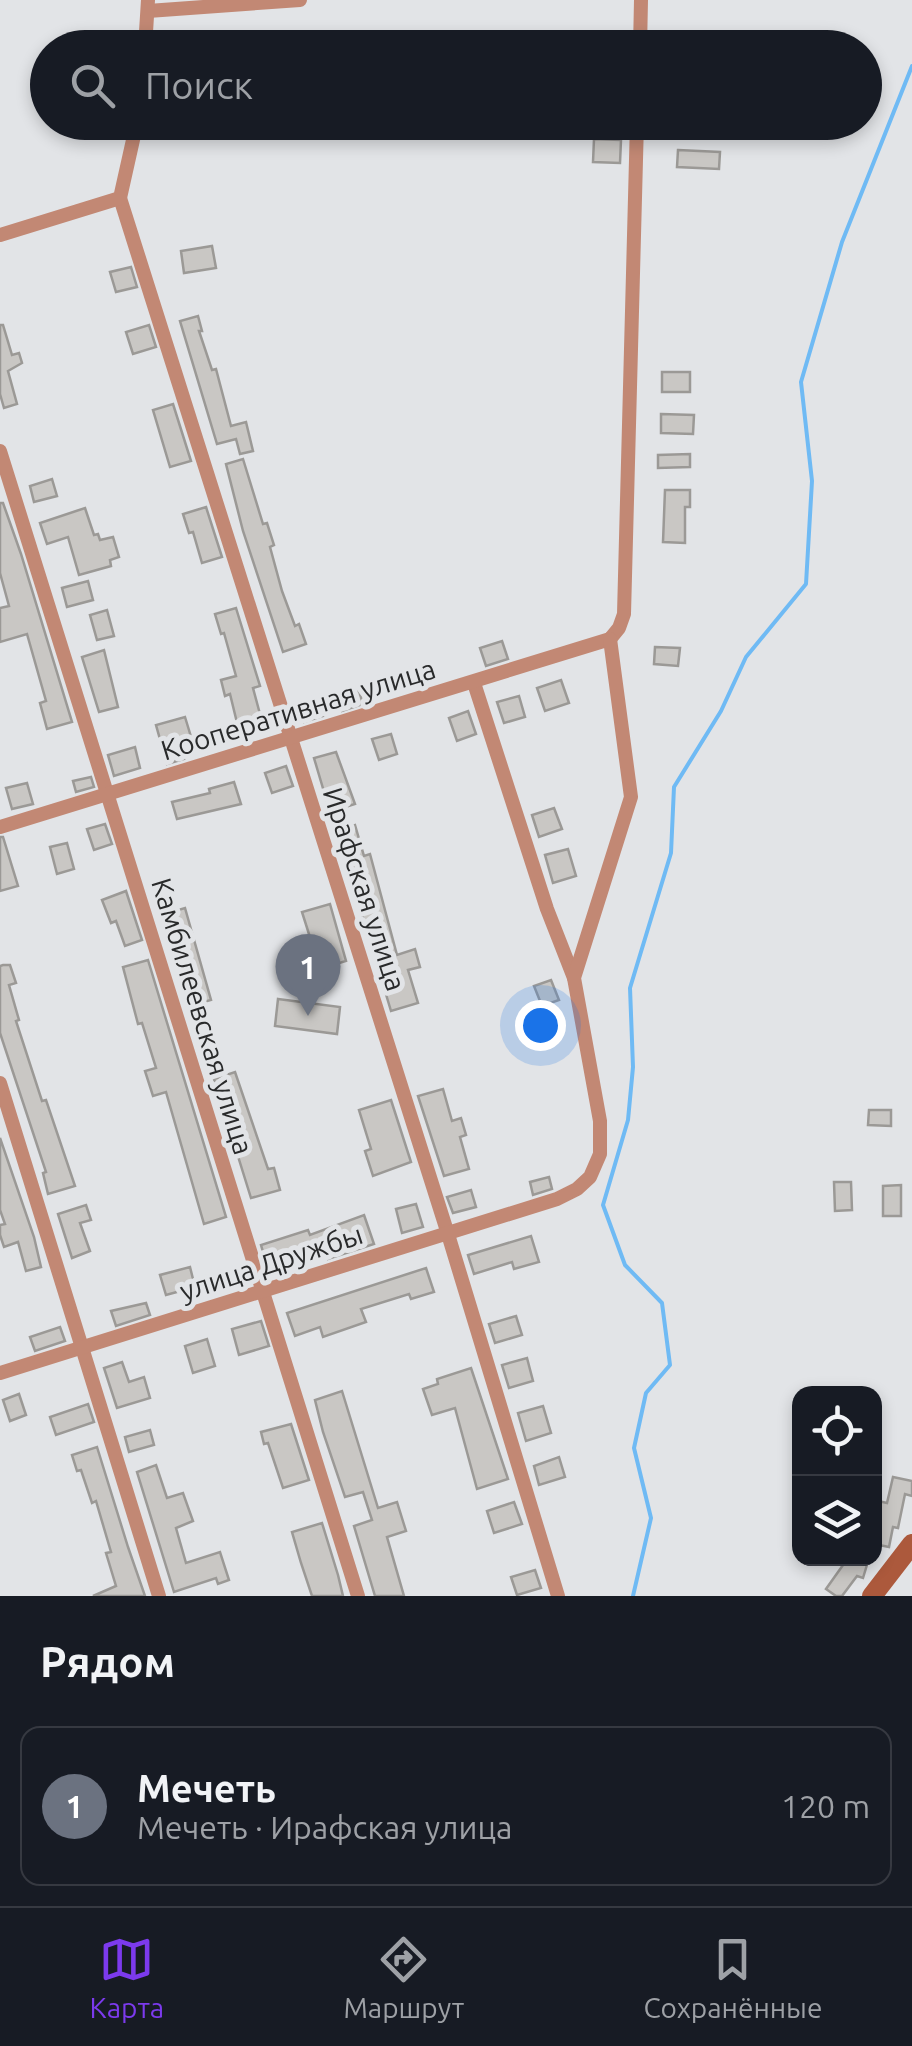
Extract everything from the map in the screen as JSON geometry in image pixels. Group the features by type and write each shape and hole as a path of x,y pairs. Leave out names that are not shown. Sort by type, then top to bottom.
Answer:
{"main road":[{"path":"872,1596 912,1544"}],"street":[{"path":"148,6 300,0"},
{"path":"640,30 641,0"},
{"path":"0,235 120,198 133,140"},
{"path":"574,978 631,797 610,639 624,614 637,140"},
{"name":"Ирафская улица","path":"120,198 558,1596"},
{"name":"Камбилеевская улица","path":"0,452 358,1596"},
{"name":"Кооперативная улица","path":"0,826 610,639"},
{"path":"474,683 574,978"},
{"name":"улица Дружбы","path":"0,1373 262,1294 557,1199 577,1189 590,1177 600,1154 600,1122 574,978"},
{"path":"0,1083 159,1596"}],"building":[{"path":"594,140 621,140 620,163 593,162"},
{"path":"678,150 720,152 719,169 677,167"},
{"path":"212,246 216,268 184,273 181,251"},
{"path":"131,267 137,287 116,292 110,272"},
{"path":"198,316 199,331 212,370 216,369 231,426 246,422 253,451 240,454 236,439 217,444 180,321"},
{"path":"0,325 12,355 19,353 22,363 8,371 17,404 4,408 0,394"},
{"path":"149,325 156,347 133,354 126,332"},
{"path":"662,372 690,372 690,392 662,392"},
{"path":"173,404 191,461 170,467 153,410"},
{"path":"661,414 694,415 693,434 661,433"},
{"path":"690,454 690,467 658,468 658,455"},
{"path":"243,459 263,524 267,523 274,545 270,547 282,591 306,644 283,652 243,531 226,464"},
{"path":"52,479 57,496 34,502 30,486"},
{"path":"665,490 690,490 690,507 685,507 685,543 663,542"},
{"path":"0,503 21,554 72,722 47,729 40,703 46,701 27,634 0,642 0,608 9,606 0,573"},
{"path":"206,507 222,557 202,563 183,514"},
{"path":"85,508 94,535 98,534 100,540 113,537 119,557 110,560 111,566 79,575 68,537 47,544 40,523"},
{"path":"88,581 93,600 67,607 62,588"},
{"path":"236,608 260,686 253,688 264,729 240,735 230,694 225,696 221,680 236,676 215,614"},
{"path":"107,610 114,636 97,640 90,615"},
{"path":"502,641 508,659 486,666 480,648"},
{"path":"655,647 680,648 678,666 654,664"},
{"path":"104,650 118,707 99,712 82,657"},
{"path":"561,680 569,703 545,711 537,688"},
{"path":"359,691 363,704 342,711 338,698"},
{"path":"519,696 525,717 504,723 497,702"},
{"path":"319,704 323,716 304,722 301,711"},
{"path":"468,711 476,734 457,741 449,718"},
{"path":"185,717 192,740 180,743 184,759 167,764 156,725"},
{"path":"391,734 397,754 379,760 372,739"},
{"path":"135,747 140,768 114,776 108,755"},
{"path":"336,752 355,804 330,812 314,758"},
{"path":"286,766 293,786 272,793 265,773"},
{"path":"91,777 94,787 76,792 73,781"},
{"path":"234,782 241,804 177,819 172,802 210,793 209,789"},
{"path":"27,783 33,804 12,809 6,788"},
{"path":"554,808 562,829 539,837 532,815"},
{"path":"105,824 112,844 94,850 87,829"},
{"path":"355,825 364,856 370,854 397,955 415,949 420,967 408,970 418,1003 391,1011 337,831"},
{"path":"0,837 18,886 0,891"},
{"path":"67,843 74,869 57,874 50,847"},
{"path":"568,849 576,876 553,883 545,855"},
{"path":"126,891 142,940 125,946 116,921 111,923 102,900"},
{"path":"330,904 346,961 320,969 302,912"},
{"path":"185,908 211,1000 190,1006 161,915"},
{"path":"148,960 226,1217 204,1224 166,1092 153,1096 145,1071 156,1068 142,1023 138,1024 123,967"},
{"path":"10,965 16,983 9,985 19,1020 16,1021 75,1186 48,1194 43,1173 46,1172 0,1033 0,966"},
{"path":"551,980 559,1000 542,1006 534,986"},
{"path":"278,999 340,1007 337,1034 275,1026"},
{"path":"235,1072 268,1169 274,1168 280,1190 251,1198 214,1079"},
{"path":"443,1089 452,1121 461,1118 466,1135 460,1137 469,1169 444,1176 418,1096"},
{"path":"391,1100 411,1162 373,1176 365,1151 371,1149 359,1110"},
{"path":"869,1110 891,1110 891,1126 868,1125"},
{"path":"0,1138 41,1267 26,1271 18,1242 4,1247 0,1235 0,1225 5,1224 0,1210"},
{"path":"549,1177 552,1189 533,1195 530,1182"},
{"path":"834,1182 851,1182 852,1210 835,1211"},
{"path":"901,1185 901,1216 883,1216 883,1186"},
{"path":"471,1190 476,1207 453,1213 447,1197"},
{"path":"416,1204 423,1227 402,1233 396,1209"},
{"path":"86,1205 91,1220 80,1223 90,1251 72,1258 58,1214"},
{"path":"364,1215 374,1244 269,1272 261,1245 308,1230 310,1235"},
{"path":"531,1236 539,1262 514,1269 512,1262 474,1274 468,1255"},
{"path":"190,1267 195,1287 166,1295 160,1275"},
{"path":"426,1268 434,1292 411,1299 409,1294 361,1309 366,1322 323,1337 320,1327 295,1336 287,1313"},
{"path":"146,1303 150,1315 116,1326 111,1311"},
{"path":"516,1316 522,1335 495,1343 489,1324"},
{"path":"261,1321 269,1346 239,1355 232,1329"},
{"path":"60,1327 65,1341 35,1351 30,1337"},
{"path":"207,1339 215,1366 193,1373 185,1346"},
{"path":"527,1358 533,1381 509,1388 502,1365"},
{"path":"122,1362 129,1382 144,1377 150,1398 117,1408 104,1368"},
{"path":"471,1368 508,1479 477,1489 455,1408 432,1415 423,1389 438,1384 437,1379"},
{"path":"342,1391 378,1508 397,1502 406,1531 387,1537 404,1596 375,1596 354,1526 372,1520 363,1492 345,1497 323,1432 315,1400"},
{"path":"19,1394 26,1415 10,1421 3,1400"},
{"path":"88,1404 94,1422 56,1435 50,1417"},
{"path":"543,1406 551,1433 526,1441 518,1413"},
{"path":"291,1424 309,1480 283,1488 261,1432"},
{"path":"150,1430 154,1445 129,1452 125,1437"},
{"path":"97,1447 145,1596 93,1596 116,1586 106,1553 111,1552 96,1501 92,1503 72,1455"},
{"path":"559,1457 565,1477 539,1485 534,1466"},
{"path":"156,1465 167,1498 183,1493 193,1521 176,1528 186,1563 220,1552 229,1580 218,1584 216,1578 174,1592 137,1472"},
{"path":"893,1477 912,1481 912,1496 905,1494 898,1528 893,1527 889,1547 882,1546 882,1502 887,1503"},
{"path":"514,1502 522,1524 494,1533 487,1511"},
{"path":"322,1523 343,1596 312,1596 292,1532"},
{"path":"842,1566 867,1566 863,1578 857,1576 842,1596 826,1589"},
{"path":"535,1570 541,1588 517,1595 511,1577"}],"waterway":[{"path":"633,1596 651,1518 634,1448 646,1393 670,1365 662,1303 625,1265 603,1205 628,1120 633,1067 630,988 671,853 674,787 721,711 746,657 806,584 812,481 801,382 842,242 912,66"}],"place":[{"name":"Мечеть","path":"308,1016"}]}
